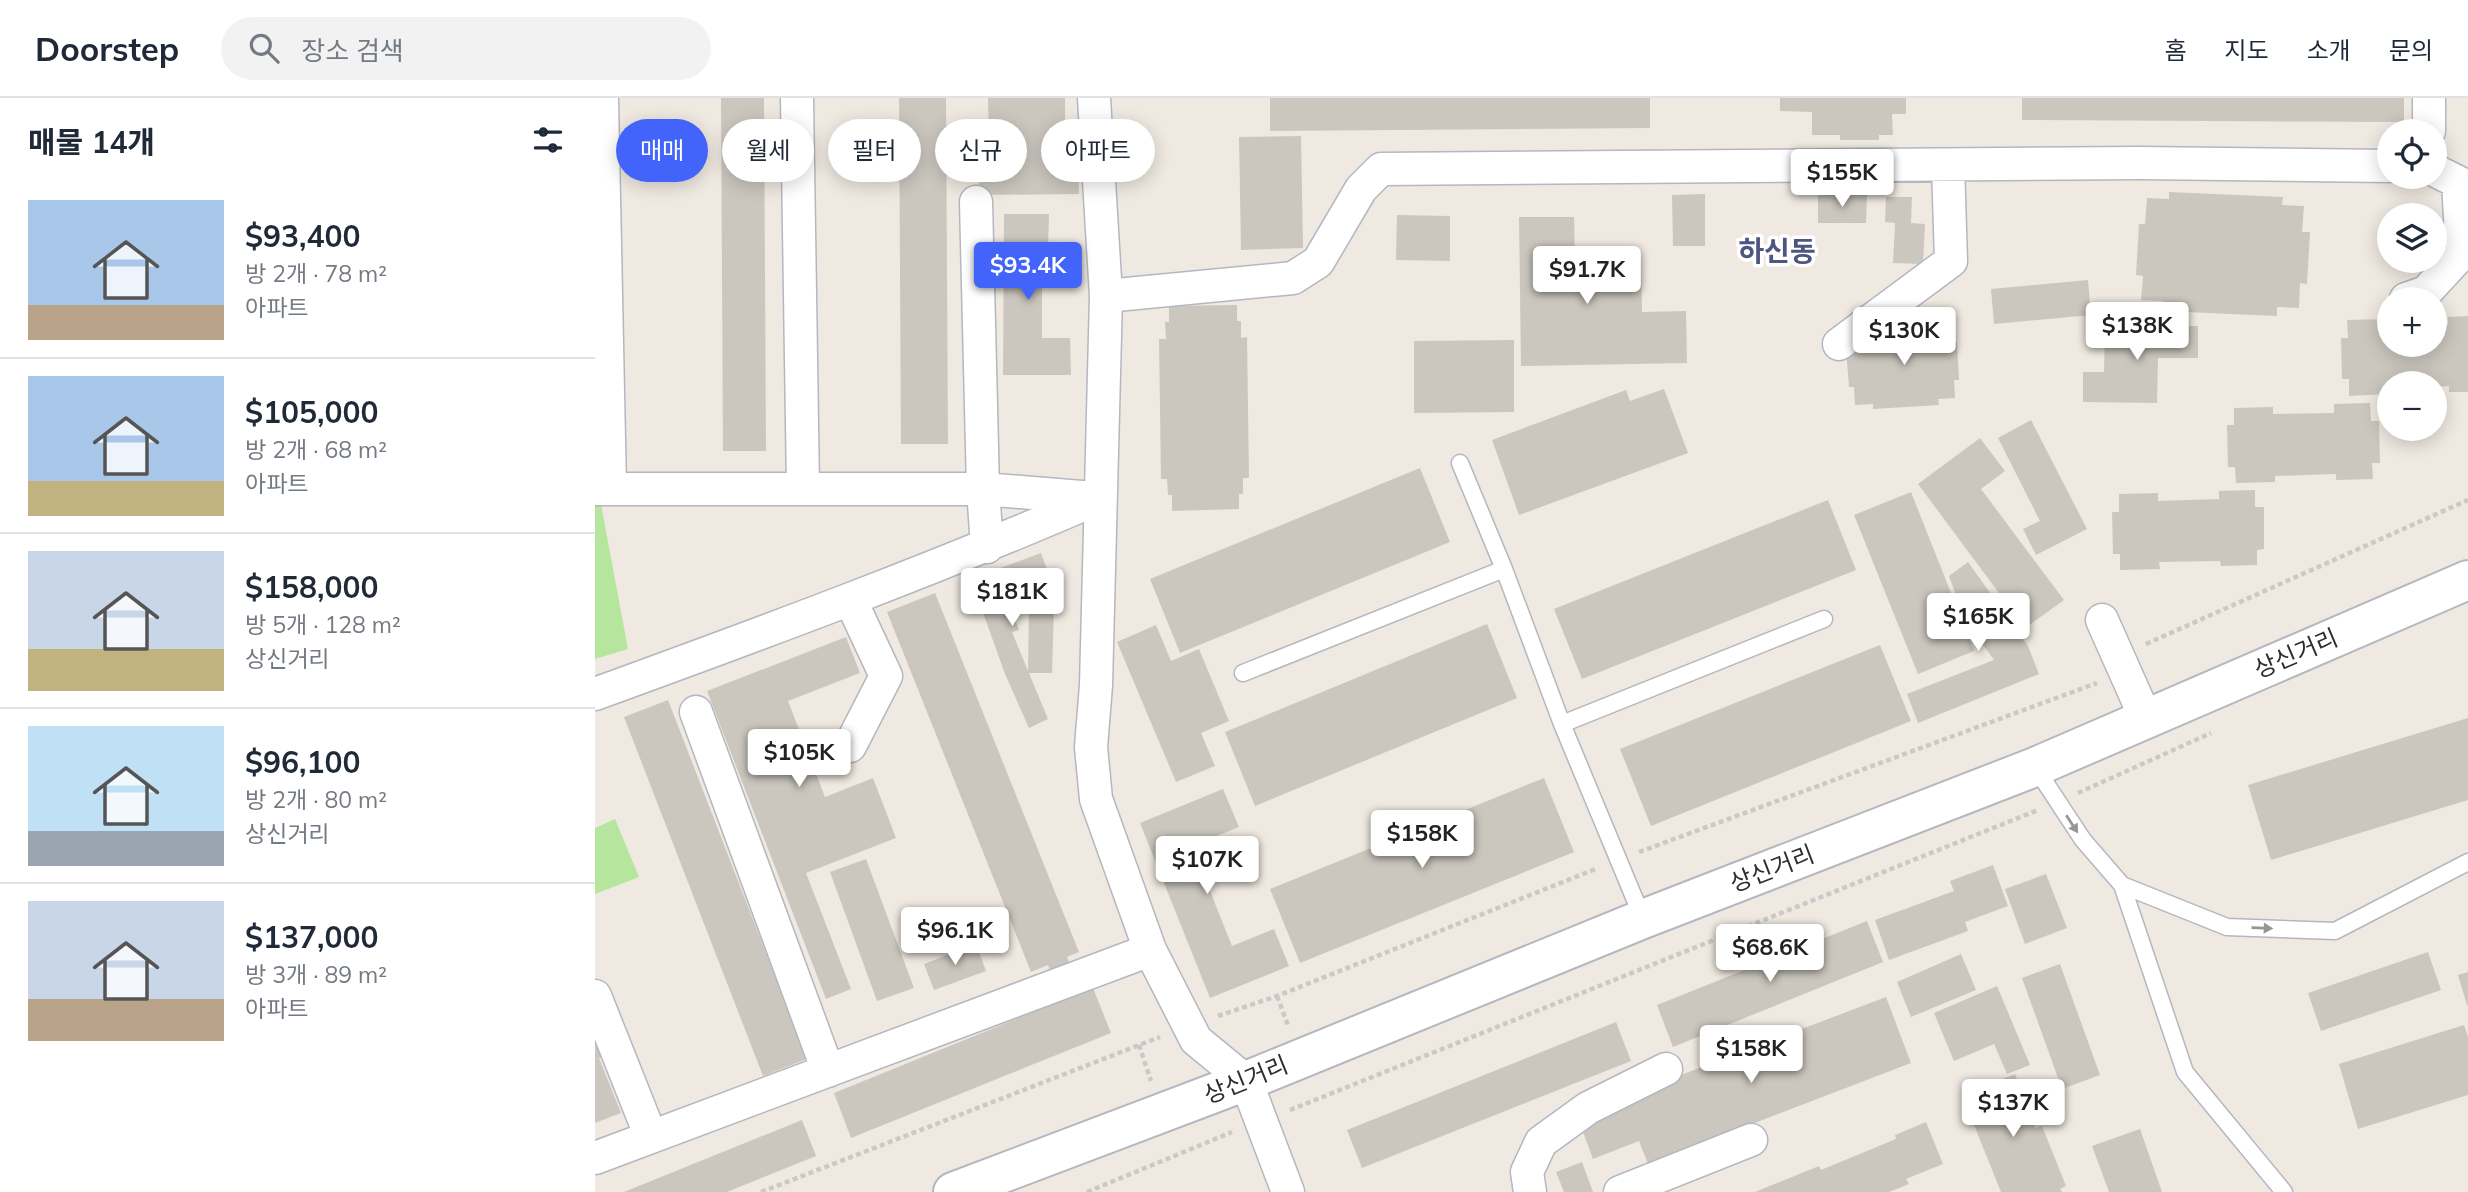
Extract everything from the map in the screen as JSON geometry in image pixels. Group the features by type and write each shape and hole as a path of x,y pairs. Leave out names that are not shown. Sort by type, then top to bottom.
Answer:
{"main road":[{"name":"상신거리","path":"953,1192 1247,1081 1643,919 2035,767 2468,580"}],"street":[{"path":"797,98 803,488"},
{"path":"1094,98 1106,296 1096,685 1091,747 1096,799 1150,950 1196,1040 1247,1081 1288,1192"},
{"path":"2429,98 2429,119"},
{"path":"602,100 603,489 983,489 1099,498"},
{"path":"1106,296 1293,278 1318,262 1361,189 1381,169 2140,163 2377,166"},
{"path":"1839,344 1951,261 1948,164"},
{"path":"2431,287 2462,253 2458,182 2447,176"},
{"path":"976,202 983,489 987,547"},
{"path":"595,694 851,600 987,547 1099,498"},
{"path":"850,747 886,676 851,600"},
{"path":"2102,620 2146,719"},
{"path":"696,712 828,1071"},
{"path":"595,1158 1150,950"},
{"path":"595,996 651,1137"},
{"path":"1529,1192 1527,1172 1541,1142 1588,1108 1666,1069"},
{"path":"1620,1192 1751,1140"}],"lane":[{"path":"1460,463 1504,569 1562,724 1643,919"},
{"path":"1243,674 1504,569"},
{"path":"1562,724 1824,619"},
{"path":"2035,767 2083,840 2122,886 2185,1072 2284,1192"},
{"path":"2122,886 2227,927 2335,931 2468,862"}],"path":[{"path":"761,1192 1188,1026 1290,991 1619,860 2101,681 2118,657 2468,500"},
{"path":"1087,1192 2058,802 2220,728"}],"green space":[{"path":"595,499 600,499 628,649 595,659"},
{"path":"615,819 639,877 595,894 595,828"}],"building":[{"path":"721,98 764,98 764,119 722,119 722,182 764,182 766,451 723,451"},
{"path":"899,98 946,98 946,119 935,119 935,182 946,182 948,444 901,444 899,182 921,182 921,119 899,119"},
{"path":"988,98 1065,98 1065,119 1041,119 1041,182 1079,182 1079,194 979,195 979,182 1027,182 1027,119 988,119"},
{"path":"1270,98 1650,98 1650,128 1270,131"},
{"path":"1780,98 1906,98 1906,114 1892,114 1893,135 1879,135 1879,140 1840,140 1840,135 1812,135 1812,112 1780,111"},
{"path":"2022,98 2404,98 2404,119 2377,119 2377,122 2022,120"},
{"path":"1301,136 1303,248 1241,250 1239,137"},
{"path":"2169,192 2283,197 2282,205 2304,206 2302,232 2310,232 2307,284 2300,283 2299,308 2277,307 2277,316 2163,311 2163,301 2141,300 2143,276 2136,275 2139,224 2145,224 2147,198 2169,199"},
{"path":"1705,194 1705,246 1673,246 1672,195"},
{"path":"1818,195 1867,195 1866,223 1818,223"},
{"path":"1886,197 1912,197 1911,223 1925,224 1923,264 1893,263 1895,223 1885,222"},
{"path":"1004,214 1049,214 1048,251 1042,251 1042,338 1070,338 1071,375 1003,375"},
{"path":"1397,215 1450,216 1450,261 1396,260"},
{"path":"1519,217 1574,217 1575,260 1641,259 1642,312 1686,311 1687,363 1521,366"},
{"path":"2088,280 2091,315 1994,324 1991,289"},
{"path":"1237,305 1241,338 1247,337 1249,478 1243,478 1239,509 1172,511 1172,495 1168,495 1167,479 1161,479 1159,339 1166,339 1165,322 1169,322 1169,306"},
{"path":"2468,316 2468,392 2449,392 2447,371 2377,371 2377,395 2349,396 2349,379 2342,379 2341,338 2348,338 2347,320 2377,319 2377,357 2447,357 2448,317"},
{"path":"1929,320 1930,330 1951,329 1952,342 1957,342 1959,380 1954,380 1955,398 1938,399 1939,405 1873,409 1873,404 1855,405 1854,387 1849,387 1846,349 1894,322 1895,326 1905,325 1905,321"},
{"path":"2105,326 2198,326 2198,358 2158,358 2157,403 2083,402 2083,372 2104,372"},
{"path":"1514,340 1514,412 1414,413 1414,341"},
{"path":"1664,389 1688,453 1519,515 1492,440 1626,390 1630,401"},
{"path":"2370,403 2371,421 2377,421 2377,441 2379,441 2380,463 2372,463 2373,479 2336,480 2336,474 2275,476 2275,482 2236,483 2235,467 2228,467 2227,425 2234,425 2234,408 2273,407 2273,414 2334,413 2334,404"},
{"path":"2031,420 2087,529 2036,555 2023,529 2040,521 1998,438"},
{"path":"1980,438 2005,471 1981,489 2064,600 2025,628 1918,484"},
{"path":"1420,468 1450,542 1180,653 1150,579"},
{"path":"2255,490 2255,507 2264,507 2264,549 2257,550 2257,565 2221,566 2220,561 2159,562 2160,569 2120,570 2120,554 2113,554 2112,512 2119,512 2119,494 2158,493 2158,501 2219,499 2219,491"},
{"path":"1911,492 1974,651 1918,674 1854,515"},
{"path":"1828,500 1856,570 1582,679 1554,609"},
{"path":"1041,553 1050,577 1005,594 1019,630 1012,632 1048,719 1029,728 1005,674 971,579"},
{"path":"1968,562 2028,646 2039,674 1918,723 1907,694 1994,660 1965,620 1949,576"},
{"path":"935,593 1079,952 1067,957 1081,993 1093,988 1111,1033 851,1138 834,1093 1063,1000 1048,965 1031,972 887,612"},
{"path":"1029,606 1054,607 1052,673 1028,673"},
{"path":"1487,624 1517,698 1255,806 1225,732"},
{"path":"1156,625 1171,661 1199,649 1229,721 1201,733 1215,766 1176,782 1117,642"},
{"path":"846,637 860,673 788,701 825,797 873,778 896,838 806,873 851,989 826,999 707,691"},
{"path":"1880,645 1911,721 1651,826 1620,749"},
{"path":"668,700 807,1059 763,1076 624,717"},
{"path":"2468,718 2468,800 2271,860 2248,785"},
{"path":"1544,778 1574,852 1300,963 1270,889"},
{"path":"1223,789 1239,827 1192,846 1232,946 1274,929 1289,966 1210,998 1140,823"},
{"path":"866,859 914,988 877,1001 830,872"},
{"path":"1993,865 2008,906 1965,922 1968,931 1889,960 1875,920 1954,891 1950,881"},
{"path":"2046,874 2067,928 2025,944 2005,889"},
{"path":"1867,921 1883,962 1673,1047 1657,1005"},
{"path":"976,944 986,971 934,990 924,964"},
{"path":"2428,952 2441,990 2321,1031 2308,993"},
{"path":"1961,954 1976,990 1911,1017 1897,982"},
{"path":"2060,964 2100,1075 2062,1089 2022,978"},
{"path":"2468,972 2468,1005 2467,1005 2458,975"},
{"path":"1997,986 2030,1065 2007,1074 1994,1044 1954,1061 1934,1013"},
{"path":"1886,997 1911,1063 1648,1164 1639,1141 1593,1159 1579,1121 1623,1097"},
{"path":"1616,1022 1631,1061 1362,1168 1347,1130"},
{"path":"2464,1025 2468,1037 2468,1095 2358,1129 2339,1064"},
{"path":"595,1037 603,1057 599,1058 621,1113 595,1123"},
{"path":"2015,1074 2035,1128 2042,1126 2066,1186 2060,1189 2062,1192 2001,1192 1962,1095"},
{"path":"802,1120 816,1156 727,1192 624,1192"},
{"path":"1926,1122 1943,1164 1906,1179 1909,1184 1889,1192 1755,1192 1819,1166 1821,1170 1896,1139 1895,1135"},
{"path":"2140,1129 2162,1192 2109,1192 2092,1146"},
{"path":"1582,1162 1593,1192 1564,1192 1556,1172"}],"district":[{"name":"하신동","path":"1777,251"}]}
